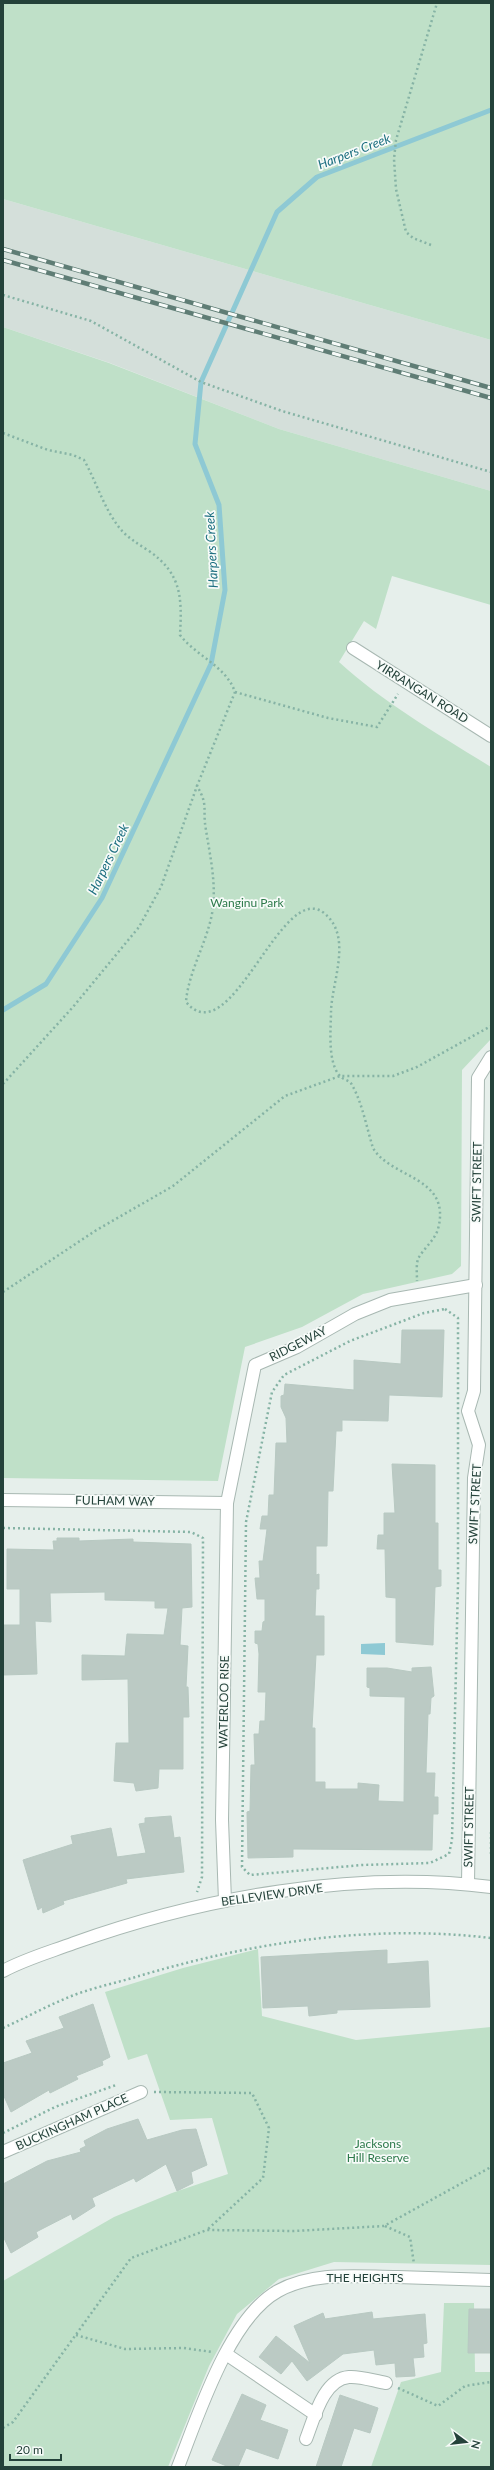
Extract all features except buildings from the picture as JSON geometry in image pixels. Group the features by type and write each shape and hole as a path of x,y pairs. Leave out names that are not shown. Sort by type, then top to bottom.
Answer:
{"street":[{"name":"YIRRANGAN ROAD","path":"353,648 491,736"},
{"name":"SWIFT STREET","path":"468,1884 474,1478 479,1445 468,1411 474,1391 478,1078 491,1058"},
{"name":"RIDGEWAY","path":"228,1503 256,1365 297,1347 355,1314 390,1300 476,1285"},
{"name":"FULHAM WAY","path":"3,1500 228,1503"},
{"name":"WATERLOO RISE","path":"225,1901 222,1820 228,1503"},
{"name":"BELLEVIEW DRIVE","path":"3,1971 9,1965 112,1929 225,1901 346,1884 449,1882 491,1887"},
{"name":"BUCKINGHAM PLACE","path":"3,2152 141,2092"},
{"name":"THE HEIGHTS","path":"178,2467 226,2354 252,2314 278,2291 320,2278 344,2276 491,2280"},
{"path":"226,2354 316,2415"},
{"path":"306,2439 328,2389 340,2379 354,2377 386,2383"}],"path":[{"path":"431,245 413,238 406,232 396,189 394,159 396,142 437,3"},
{"path":"3,295 91,320 208,384 282,411 491,472"},
{"path":"3,433 48,450 73,455 84,460 118,526 131,540 162,562 176,581 182,602 180,635 186,643 231,679 235,692 197,786 161,887 139,927 73,1007 3,1084"},
{"path":"235,692 328,718 377,727 406,682"},
{"path":"197,786 205,799 205,826 215,890 210,924 187,989 186,1002 193,1010 202,1012 217,1008 235,994 287,922 302,912 313,909 323,912 333,923 340,955 331,1009 333,1061 340,1076 352,1084 373,1148 378,1157 417,1179 434,1193 439,1210 438,1229 418,1260 416,1295"},
{"path":"3,1292 95,1231 173,1186 285,1096 340,1076 393,1076 417,1067 491,1026"},
{"path":"445,1309 458,1318 459,1426 453,1825 449,1854 430,1863 362,1865 250,1875 242,1867 246,1522 272,1392 284,1375 350,1341 424,1313 445,1309"},
{"path":"3,1528 191,1532 203,1538 202,1877 199,1891 193,1894"},
{"path":"491,1832 491,1855"},
{"path":"3,2028 70,1997 198,1958 286,1941 370,1933 446,1933 491,1938"},
{"path":"3,2133 55,2107 122,2083 129,2097"},
{"path":"141,2092 252,2093 269,2128 263,2178 207,2230"},
{"path":"384,2226 491,2167"},
{"path":"3,2428 13,2422 131,2258 207,2230 294,2230 384,2226 410,2237 415,2278"},
{"path":"76,2335 125,2349 184,2348 226,2354"},
{"path":"386,2383 438,2406 465,2386 491,2382"}],"shaded area":[{"path":"3,199 491,340 491,491 279,429 110,363 3,327"}],"green space":[{"path":"3,3 491,3 491,340 3,199"},
{"name":"Wanginu Park","path":"3,327 109,363 279,429 491,491 491,605 392,576 376,629 364,621 339,662 393,705 491,767 491,1039 462,1070 461,1266 452,1274 363,1294 302,1327 245,1347 218,1481 3,1478"},
{"name":"Jacksons Hill Reserve","path":"258,1949 262,2016 356,2040 491,2027 491,2265 334,2262 279,2279 237,2314 209,2366 168,2467 3,2467 3,2281 114,2217 172,2193 228,2174 212,2118 170,2120 147,2054 128,2060 105,1992 183,1968"},
{"path":"444,2303 474,2303 475,2372 491,2372 491,2467 371,2467 401,2382 441,2372"}],"water":[{"path":"385,1643 385,1655 361,1654 361,1644"}],"waterway":[{"name":"Harpers Creek","path":"3,1010 46,984 102,898 211,664 225,590 219,505 195,444 201,382 277,212 317,177 491,110"}],"railway":[{"path":"3,249 491,388"},
{"path":"3,260 491,398"}]}
